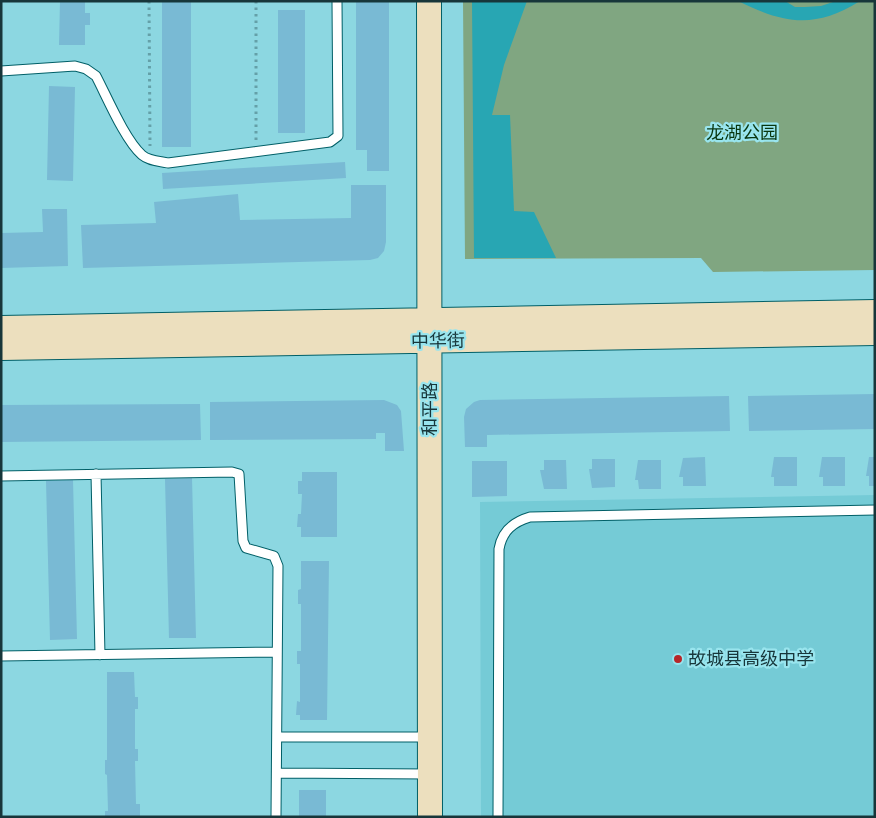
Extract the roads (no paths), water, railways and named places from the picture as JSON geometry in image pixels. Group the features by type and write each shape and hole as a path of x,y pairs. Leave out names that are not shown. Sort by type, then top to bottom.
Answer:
{"main road":[{"name":"和平路","path":"429,1 430,817"},
{"name":"中华街","path":"1,348 875,312"},
{"name":"中华街","path":"1,328 875,333"}],"lane":[{"path":"1,71 74,66 86,69 96,76 133,144 142,155 150,160 168,163 330,142 338,136 337,1"},
{"path":"1,476 232,472 239,474 242,536 246,548 274,556 277,559 276,817"},
{"path":"96,474 100,655"},
{"path":"498,817 499,549 501,539 509,527 530,517 875,510"},
{"path":"1,656 277,652"},
{"path":"277,737 430,737"},
{"path":"277,773 430,774"}],"place":[{"name":"故城县高级中学","path":"678,659"}],"park label":[{"name":"龙湖公园","path":"742,133"}]}
